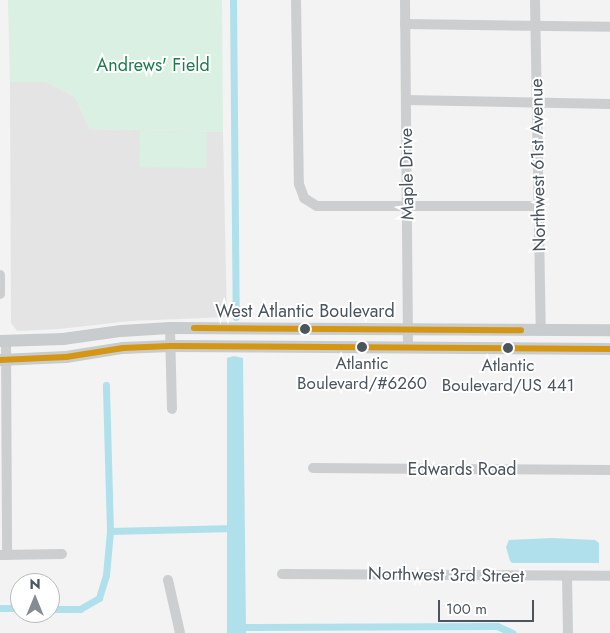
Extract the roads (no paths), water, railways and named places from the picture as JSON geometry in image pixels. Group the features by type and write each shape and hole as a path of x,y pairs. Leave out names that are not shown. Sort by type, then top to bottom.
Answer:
{"main road":[{"name":"West Atlantic Boulevard","path":"3,341 63,339 121,331 170,328 610,330"},
{"name":"West Atlantic Boulevard","path":"3,360 66,356 123,348 170,346 610,349"}],"street":[{"path":"296,0 299,184 304,198 317,206 538,206"},
{"name":"Maple Drive","path":"405,0 408,348"},
{"name":"Northwest 61st Avenue","path":"535,0 541,330"},
{"path":"406,24 610,27"},
{"path":"406,100 610,104"},
{"path":"0,275 0,294"},
{"path":"170,328 172,409"},
{"path":"3,341 4,555 62,554"},
{"name":"Edwards Road","path":"313,468 610,470"},
{"name":"Northwest 3rd Street","path":"282,574 610,576"},
{"path":"568,576 568,633"},
{"path":"168,580 180,633"}],"water":[{"path":"234,356 243,358 246,633 227,633 227,358"},
{"path":"552,538 595,540 599,543 599,563 512,563 510,561 506,547 509,540"}],"waterway":[{"path":"233,0 236,317"},
{"path":"60,609 80,609 99,598 106,575 110,531 106,385"},
{"path":"110,531 235,528"},
{"path":"0,608 10,608"},
{"path":"246,627 497,626 513,633"}],"place":[{"name":"Atlantic Boulevard/#6260","path":"362,347"},
{"name":"Atlantic Boulevard/US 441","path":"508,348"}],"park label":[{"name":"Andrews' Field","path":"153,65"}]}
